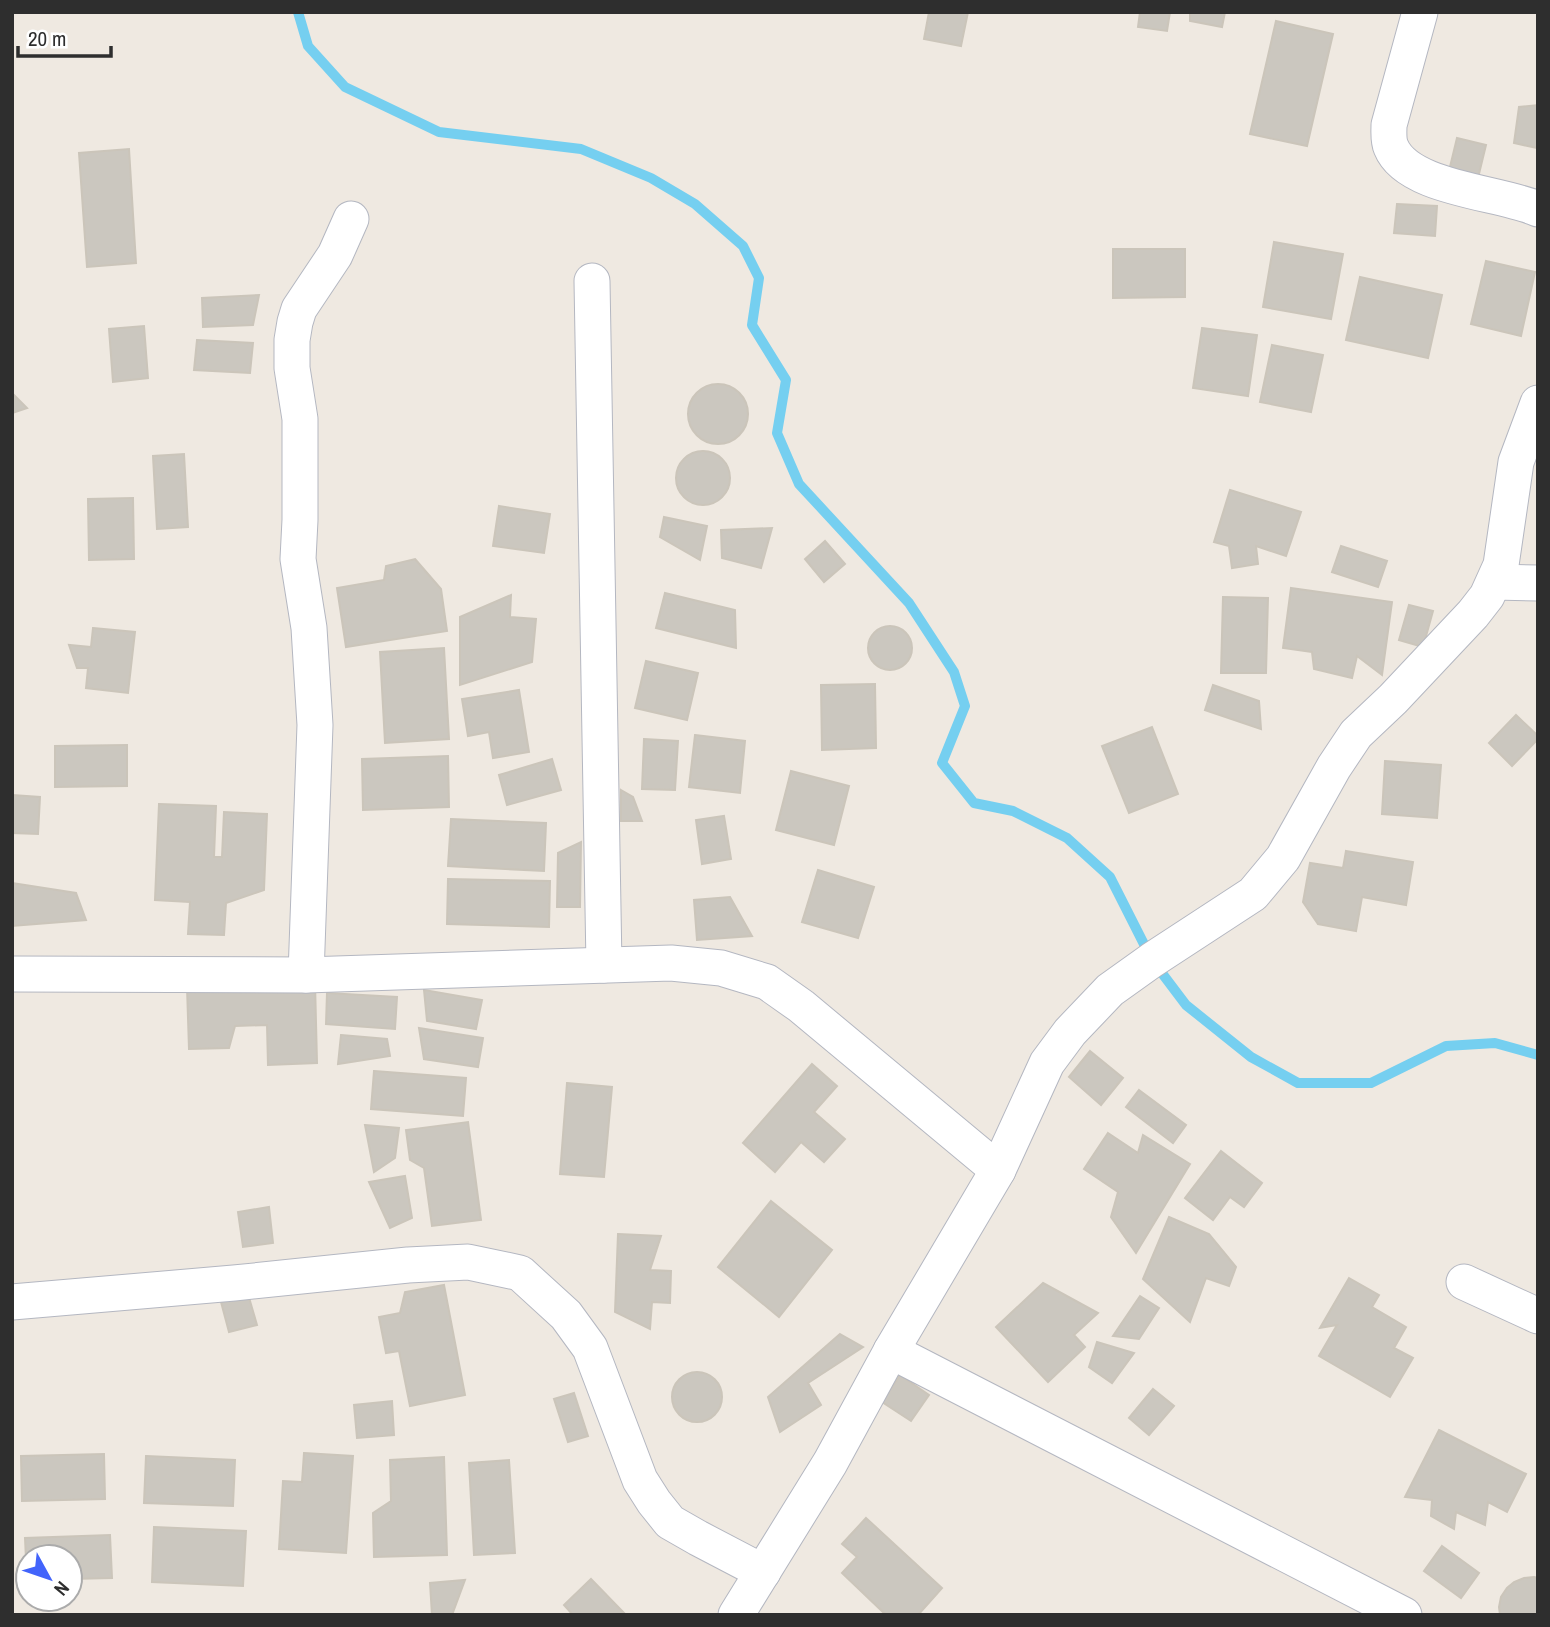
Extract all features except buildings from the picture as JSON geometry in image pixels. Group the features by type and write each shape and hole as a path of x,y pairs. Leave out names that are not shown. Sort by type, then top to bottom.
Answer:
{"street":[{"path":"1420,12 1389,125 1391,148 1406,166 1432,180 1538,209"},
{"path":"306,975 315,725 309,628 298,559 300,419 292,368 292,340 299,309 335,255 351,219"},
{"path":"592,281 604,965"},
{"path":"736,1615 830,1463 891,1351 998,1170 1047,1063 1070,1032 1111,990 1253,894 1283,858 1356,734 1393,699 1487,596 1501,565 1516,462 1538,403"},
{"path":"1494,582 1538,583"},
{"path":"12,974 306,975 671,964 721,968 767,982 801,1006 998,1170"},
{"path":"12,1302 408,1265 468,1262 520,1273 566,1315 590,1348 640,1480 654,1503 670,1522 764,1572"},
{"path":"1464,1282 1538,1317"},
{"path":"891,1351 1404,1615"}],"waterway":[{"path":"298,12 308,46 345,87 439,132 581,149 651,178 695,204 743,246 759,278 752,325 786,380 777,433 799,484 909,603 954,672 965,706 942,763 974,803 1013,811 1067,838 1110,877 1152,960 1186,1005 1251,1057 1298,1083 1371,1083 1446,1046 1495,1043 1538,1055"}]}
